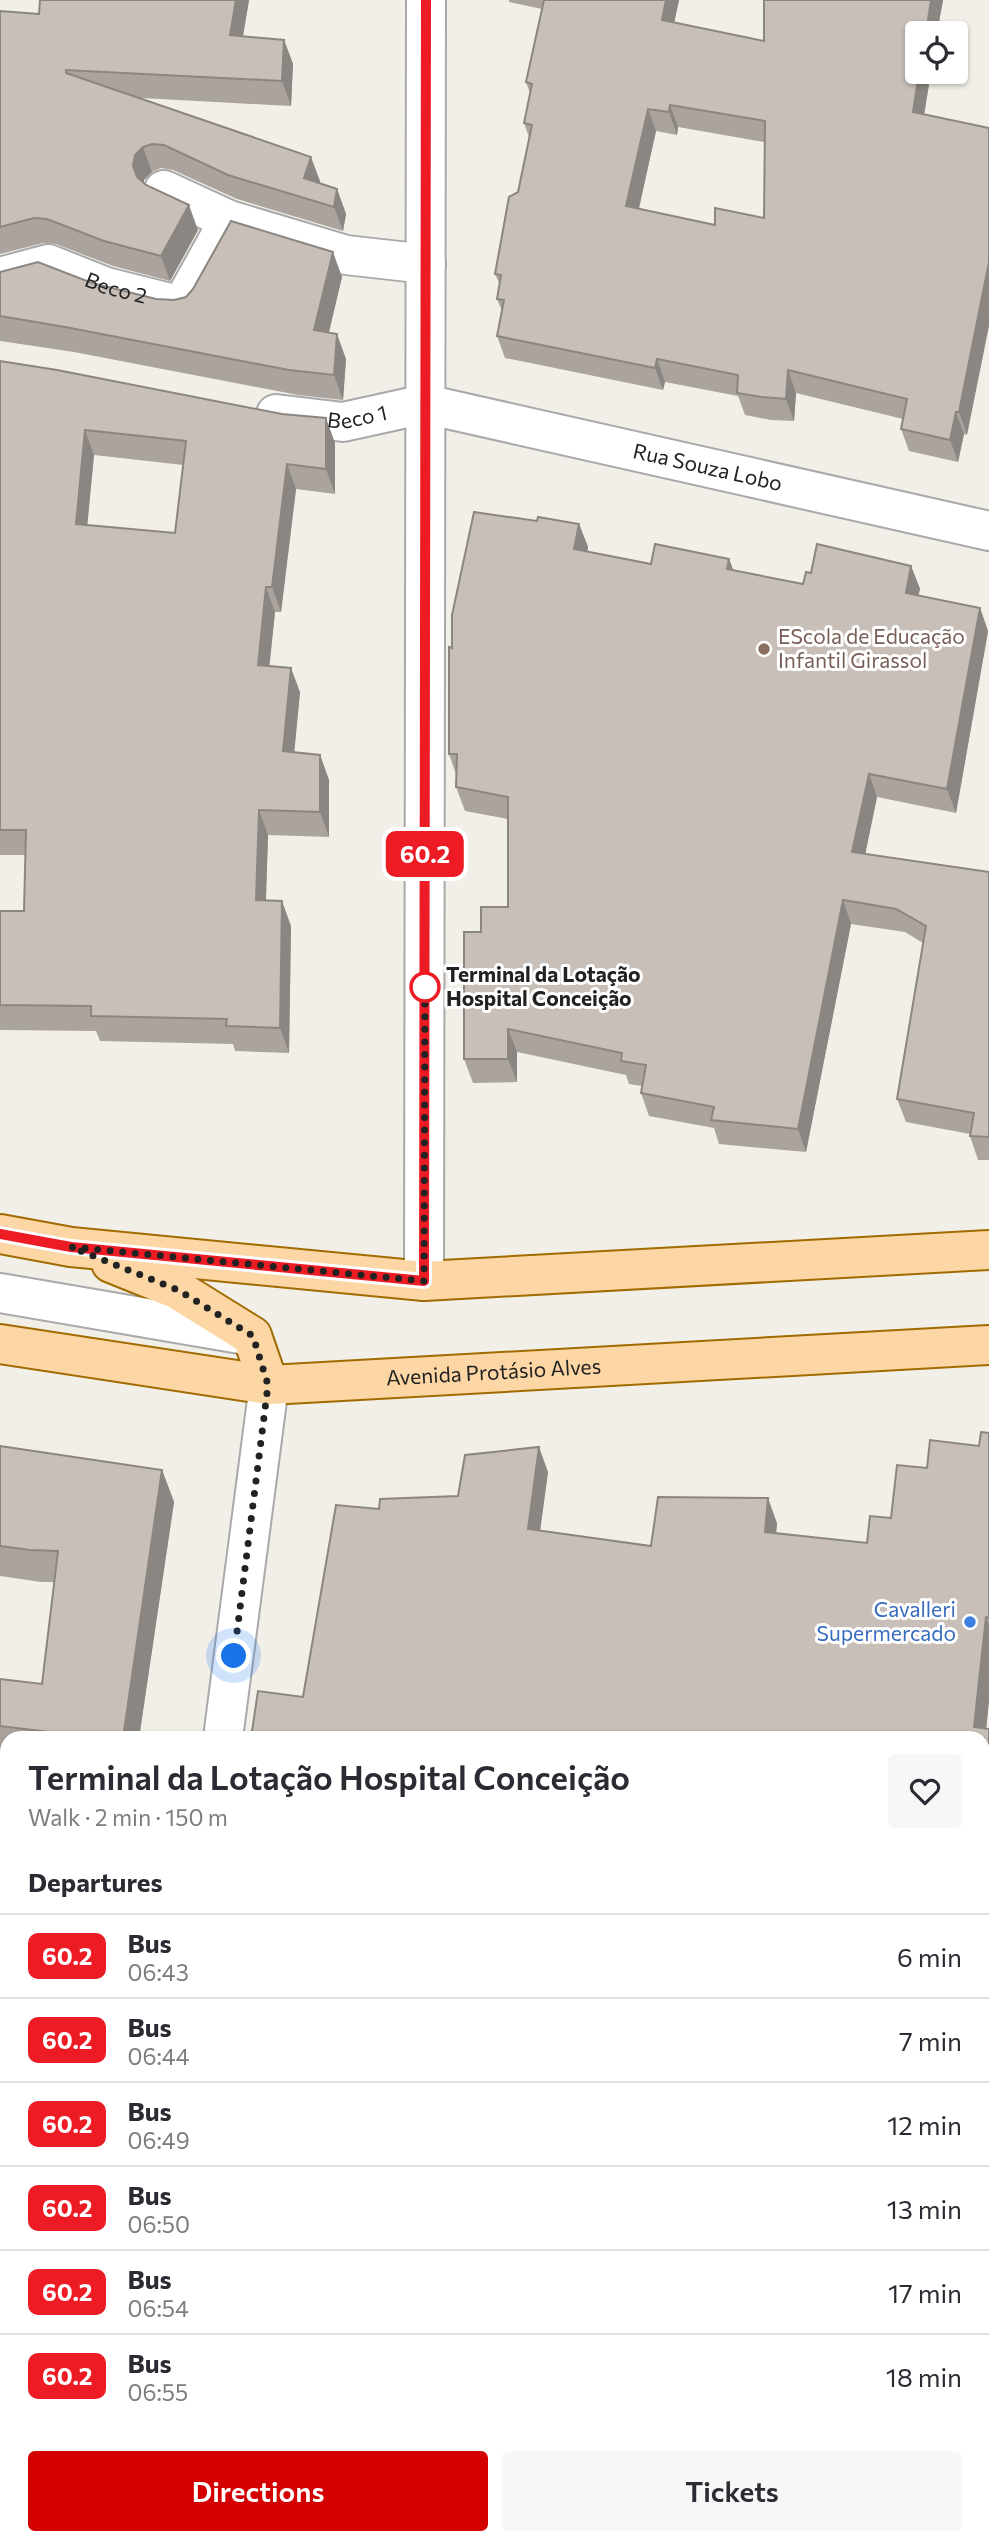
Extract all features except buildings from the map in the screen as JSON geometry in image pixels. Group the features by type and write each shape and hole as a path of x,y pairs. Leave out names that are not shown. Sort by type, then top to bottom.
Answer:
{"main road":[{"path":"0,1234 71,1247 424,1281 989,1250"},
{"path":"71,1247 178,1290 253,1336 268,1385"},
{"name":"Avenida Protásio Alves","path":"0,1344 268,1385 989,1345"}],"street":[{"path":"424,1281 426,0"},
{"path":"164,190 229,219 346,255 426,264"},
{"name":"Beco 2","path":"0,277 48,264 106,287 170,303 183,303 229,219"},
{"name":"Beco 1","path":"242,407 295,417 343,422 425,404"},
{"name":"Rua Souza Lobo","path":"425,404 989,531"},
{"path":"0,1293 253,1336"},
{"path":"224,1731 268,1385"}],"bus line":[{"name":"60.2","path":"0,1234 71,1247 424,1281 426,0"}],"place":[{"name":"EScola de Educação Infantil Girassol","path":"764,649"},
{"name":"Terminal da Lotação Hospital Conceição","path":"425,987"},
{"name":"Cavalleri Supermercado","path":"970,1622"}],"route":[{"path":"234,1656 268,1385 253,1336 178,1290 71,1247 424,1281 425,987"}]}
